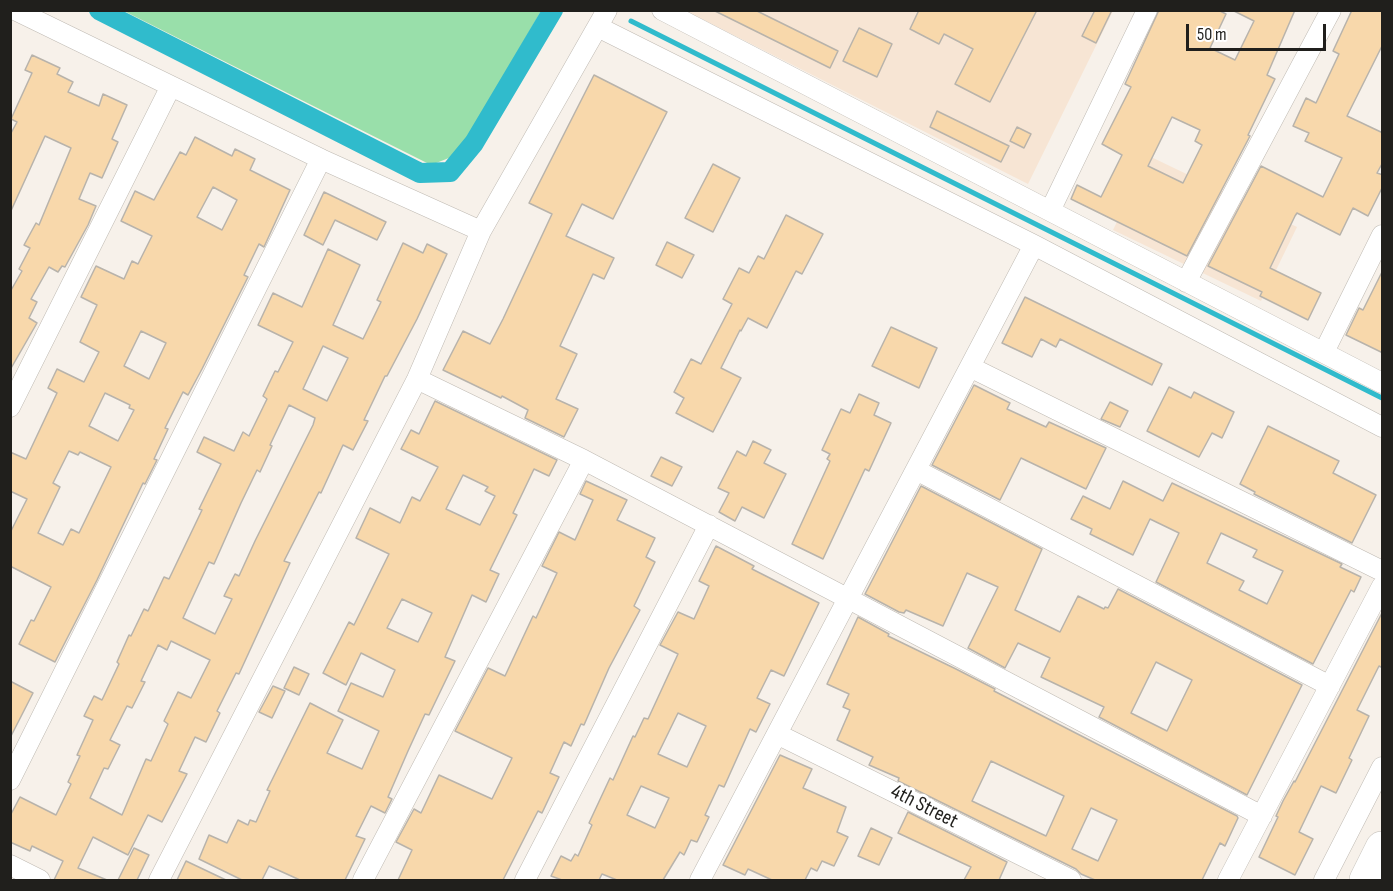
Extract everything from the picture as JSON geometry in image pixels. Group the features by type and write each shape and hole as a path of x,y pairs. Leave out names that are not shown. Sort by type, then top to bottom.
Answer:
{"highway":[{"path":"1366,880 1383,848"}],"street":[{"path":"15,10 321,159 481,231"},
{"path":"662,10 1383,384"},
{"path":"1050,211 1148,10"},
{"path":"1186,282 1331,10"},
{"path":"159,880 417,379 481,231 602,19 1383,427"},
{"path":"10,407 171,86"},
{"path":"10,780 321,159"},
{"path":"1324,352 1383,235"},
{"path":"706,878 777,734 1034,245"},
{"path":"970,367 1383,571"},
{"path":"417,379 584,460 1262,816"},
{"path":"363,880 584,460"},
{"path":"916,470 1330,686"},
{"path":"525,880 709,525"},
{"path":"1228,880 1383,586"},
{"name":"4th Street","path":"777,734 1071,880"},
{"path":"1324,880 1383,767"},
{"path":"10,865 40,880"}],"shaded area":[{"path":"686,11 1113,11 1028,184"},
{"path":"1149,156 1297,227 1261,301 1113,230"}],"green space":[{"path":"124,11 541,11 459,154 431,165"}],"building":[{"path":"713,10 755,10 838,51 830,68"},
{"path":"919,10 1037,10 990,102 955,84 973,49 944,34 939,44 910,29"},
{"path":"1095,10 1112,10 1096,43 1082,36"},
{"path":"1159,10 1218,10 1226,14 1210,48 1235,60 1254,21 1232,10 1295,10 1267,75 1275,79 1248,135 1250,136 1187,256 1071,199 1077,185 1101,197 1122,155 1102,144 1131,87 1125,84","holes":["1172,117 1200,130 1195,141 1202,145 1183,183 1148,166"]},
{"path":"1352,10 1383,10 1383,44 1347,116 1383,133 1383,162 1377,173 1383,175 1383,186 1368,216 1353,208 1340,235 1297,213 1295,216 1270,268 1321,293 1308,320 1260,296 1262,292 1208,266 1261,166 1323,197 1342,158 1305,141 1309,133 1293,126 1306,98 1316,103 1339,54 1333,51"},
{"path":"859,28 892,44 877,77 843,61"},
{"path":"32,55 60,68 57,74 73,82 68,92 99,106 103,94 127,105 112,139 118,142 102,178 90,173 79,199 96,206 88,225 65,267 62,266 58,272 49,267 31,299 37,302 29,318 37,323 10,370 10,292 22,271 19,269 30,248 24,245 36,223 39,225 71,148 45,136 10,213 10,135 17,122 11,119 32,73 25,70"},
{"path":"594,75 667,112 613,219 582,204 566,236 614,258 604,279 593,274 560,346 577,354 556,399 578,409 564,437 525,418 528,410 443,370 463,331 490,344 503,319 552,214 529,203"},
{"path":"937,111 1009,146 1001,162 930,127"},
{"path":"1017,127 1031,134 1024,148 1010,141"},
{"path":"195,137 232,156 235,149 255,159 250,170 290,190 264,247 259,244 244,275 248,277 202,369 188,395 183,392 165,428 168,429 154,459 157,460 145,484 143,483 55,662 19,644 31,620 34,621 51,587 10,566 10,533 27,499 10,491 10,452 26,459 57,393 48,388 57,369 84,382 99,352 80,342 97,305 81,297 96,266 124,279 132,261 138,264 152,236 121,221 135,191 154,200 180,152 186,155","holes":["213,187 237,200 222,230 197,217","141,331 166,343 149,379 124,366","105,393 130,405 129,408 134,410 118,441 89,426","69,451 78,455 80,452 111,467 79,533 71,529 63,545 38,533 60,487 53,483"]},
{"path":"713,164 740,178 713,232 685,218"},
{"path":"324,192 386,222 377,240 335,220 323,245 304,235"},
{"path":"786,215 823,234 802,274 796,271 767,328 748,318 740,330 721,368 741,378 713,432 676,413 684,398 674,392 691,359 701,364 732,304 723,299 739,268 749,273 758,256 764,259"},
{"path":"667,242 694,255 682,278 656,265"},
{"path":"403,243 423,253 427,244 447,254 417,319 385,376 364,420 368,421 353,450 343,445 321,493 319,492 284,561 290,563 239,674 236,673 217,711 220,713 206,742 195,737 179,771 187,774 162,822 148,815 128,855 93,837 78,868 107,880 54,880 63,861 32,846 30,851 10,842 10,816 20,797 56,815 71,784 68,782 80,756 77,755 93,720 84,716 94,696 102,700 119,664 117,662 129,635 131,636 144,609 148,611 164,577 169,579 221,464 197,452 204,437 234,451 243,432 249,436 267,399 263,396 293,342 258,325 273,293 302,307 328,249 360,265 333,325 363,339 381,302 377,300","holes":["323,346 348,358 327,401 303,389","289,405 315,418 239,576 235,574 224,596 232,599 215,634 183,618 209,562 214,564 257,470 260,472 272,446 270,445","171,641 210,660 191,698 178,692 164,721 168,724 151,761 146,759 122,815 90,798 104,768 108,769 120,745 110,740 127,706 132,708 145,682 141,681 158,645 167,650"]},
{"path":"1383,270 1383,353 1346,335 1359,308 1363,310"},
{"path":"1025,297 1162,364 1152,385 1060,339 1056,347 1041,339 1032,357 1002,343"},
{"path":"891,327 937,348 919,388 872,366"},
{"path":"974,385 1010,403 1007,409 1046,427 1049,422 1106,448 1086,489 1021,458 1000,500 932,465"},
{"path":"1169,387 1191,398 1194,392 1234,412 1222,438 1212,433 1199,457 1147,431"},
{"path":"859,394 879,403 874,415 891,423 869,471 865,469 823,559 792,544 830,461 827,459 830,454 822,450 841,409 850,413"},
{"path":"435,401 557,460 549,476 534,469 513,513 517,515 490,570 499,574 486,602 472,595 445,657 455,661 429,715 425,714 388,797 392,799 385,813 371,806 356,836 365,839 345,880 300,880 269,866 262,880 242,880 199,859 209,835 227,843 238,820 248,825 250,820 256,822 270,791 267,790 310,703 343,720 327,753 362,769 379,731 338,711 351,683 383,697 395,670 361,653 346,685 323,673 349,622 354,625 389,554 356,538 370,508 400,523 412,497 420,501 438,467 401,449 411,430 419,434","holes":["463,475 488,487 485,491 495,496 480,525 446,509","402,599 432,613 418,642 387,628"]},
{"path":"1110,402 1128,411 1120,427 1101,419"},
{"path":"1268,426 1339,461 1333,473 1376,495 1352,543 1254,494 1255,492 1240,484"},
{"path":"753,441 771,450 764,463 786,474 764,518 742,507 735,521 719,512 729,493 718,488 737,451 746,456"},
{"path":"661,457 682,467 672,486 651,476"},
{"path":"586,481 627,500 617,520 655,538 646,557 655,562 634,606 640,610 609,668 584,725 581,724 571,746 564,742 550,773 559,777 542,813 538,811 503,880 398,880 412,850 396,842 414,809 421,813 439,775 492,799 512,758 455,731 488,668 505,676 533,616 536,618 557,573 542,566 559,532 575,540 593,500 580,494"},
{"path":"1123,481 1163,501 1172,483 1342,564 1340,567 1361,577 1354,592 1351,590 1313,664 1156,582 1179,533 1150,519 1133,555 1090,534 1092,529 1071,519 1083,496 1110,509","holes":["1221,533 1257,550 1253,557 1283,571 1267,604 1239,590 1244,581 1207,563"]},
{"path":"921,486 1042,549 1015,610 1060,632 1078,596 1104,609 1108,608 1118,589 1302,685 1247,795 1099,717 1104,707 1041,677 1050,658 1018,643 1005,668 968,648 998,587 967,573 943,626 906,610 904,613 899,612 865,594","holes":["1156,662 1192,680 1167,731 1131,713"]},
{"path":"716,546 754,566 752,569 819,603 784,676 771,670 757,698 770,704 756,732 750,729 724,787 719,785 705,815 709,817 697,842 691,840 684,855 680,852 663,880 617,880 602,874 599,880 562,880 551,876 561,856 571,861 575,854 578,856 592,825 589,823 610,778 613,780 644,718 648,719 678,654 660,645 678,612 694,619 709,586 699,581","holes":["678,713 706,726 687,767 658,754","641,786 669,798 655,828 627,815"]},
{"path":"1383,611 1383,668 1379,666 1357,710 1369,716 1349,758 1352,760 1336,793 1321,786 1299,832 1313,839 1295,875 1259,857 1283,801"},
{"path":"858,617 889,634 888,636 995,689 994,691 1238,818 1225,846 1220,843 1202,880 1095,880 898,781 899,778 869,765 873,757 837,740 850,710 843,707 849,694 827,684","holes":["991,761 1064,796 1046,836 972,801","1091,808 1117,820 1098,861 1072,849"]},
{"path":"294,667 309,674 299,695 284,688"},
{"path":"10,681 33,693 10,738"},
{"path":"273,686 285,691 272,718 259,712"},
{"path":"780,755 812,769 803,788 846,807 837,832 848,837 834,866 822,861 817,871 811,868 805,880 772,880 748,869 745,875 723,865"},
{"path":"908,812 1007,862 999,880 964,880 971,867 898,833"},
{"path":"871,828 892,838 879,865 858,856"},
{"path":"134,848 149,855 137,880 118,880"},
{"path":"186,861 226,880 177,880"}],"waterway":[{"path":"99,10 420,173 450,172 474,143 553,10"},
{"path":"631,21 1382,398"}]}
